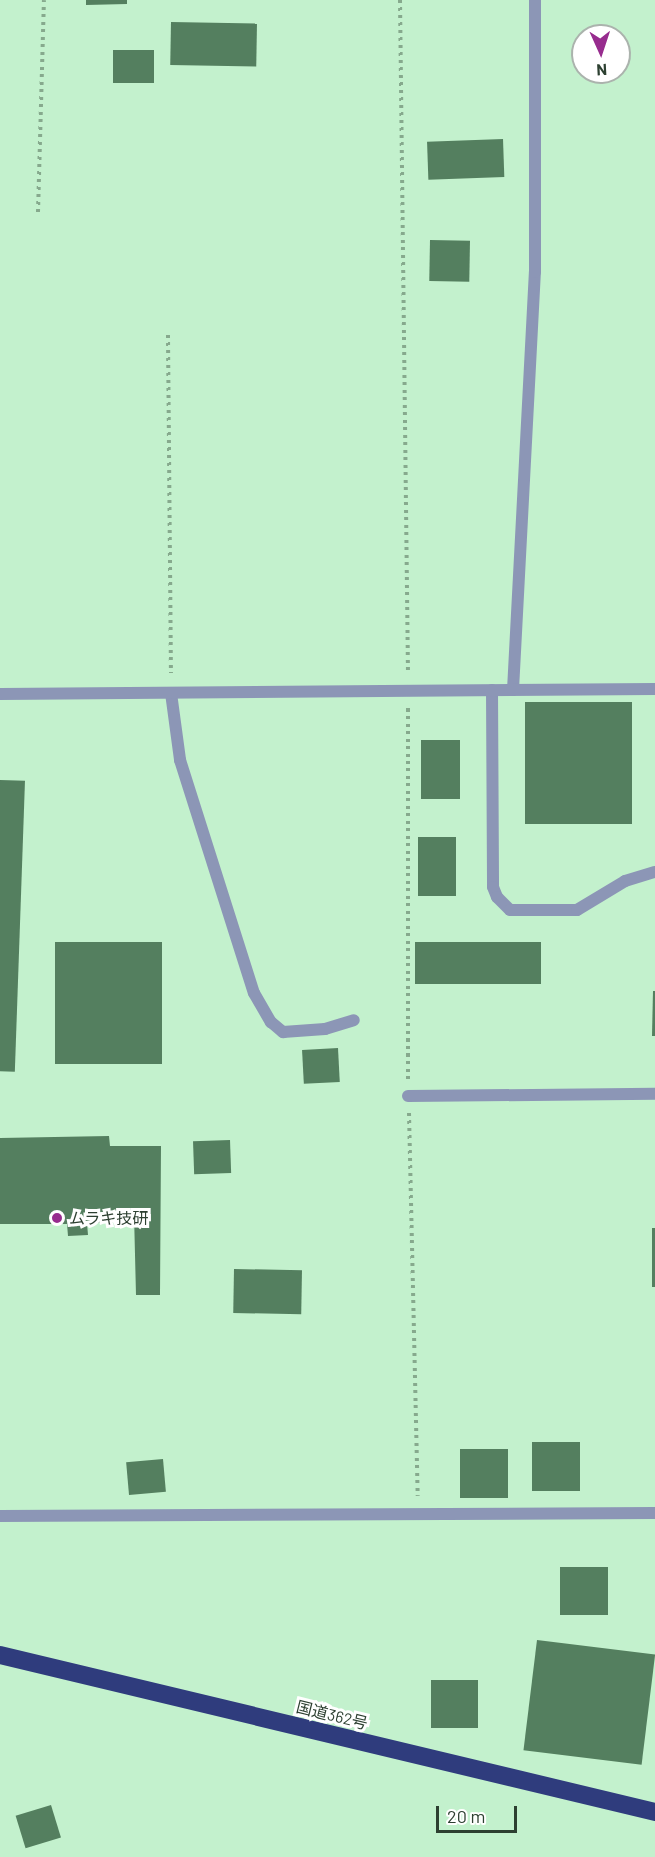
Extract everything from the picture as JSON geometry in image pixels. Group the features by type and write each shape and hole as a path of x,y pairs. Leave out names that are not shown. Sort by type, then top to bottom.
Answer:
{"highway":[{"name":"国道362号","path":"0,1655 655,1812"}],"street":[{"path":"513,690 535,272 535,0"},
{"path":"0,694 655,689"},
{"path":"492,690 493,887 497,897 510,910 577,910 625,881 655,872"},
{"path":"171,693 180,760 254,993 271,1022 283,1032 325,1029 354,1020"},
{"path":"408,1096 655,1094"},
{"path":"0,1516 655,1513"}],"path":[{"path":"38,212 44,0"},
{"path":"400,0 408,692 408,1096 418,1514"},
{"path":"168,335 171,693"}],"building":[{"path":"86,0 127,0 127,4 86,5"},
{"path":"171,22 257,24 256,66 170,65"},
{"path":"113,50 154,50 154,83 113,83"},
{"path":"503,139 504,177 428,180 427,142"},
{"path":"430,240 470,241 469,282 429,281"},
{"path":"525,702 632,702 632,824 525,824"},
{"path":"421,740 460,740 460,799 421,799"},
{"path":"0,780 25,781 15,1072 0,1071"},
{"path":"418,837 456,837 456,896 418,896"},
{"path":"55,942 162,942 162,1064 55,1064"},
{"path":"415,942 541,942 541,984 415,984"},
{"path":"653,991 655,991 655,1036 652,1036"},
{"path":"338,1048 340,1082 304,1084 302,1050"},
{"name":"ムラキ技研","path":"109,1136 110,1146 161,1146 160,1295 136,1295 134,1214 113,1213 114,1222 87,1223 88,1235 68,1236 67,1224 0,1224 0,1138"},
{"path":"230,1140 231,1173 194,1174 193,1141"},
{"path":"652,1228 655,1228 655,1287 652,1287"},
{"path":"234,1269 302,1270 301,1314 233,1313"},
{"path":"532,1442 580,1442 580,1491 532,1491"},
{"path":"460,1449 508,1449 508,1498 460,1498"},
{"path":"163,1459 166,1492 129,1495 126,1462"},
{"path":"560,1567 608,1567 608,1615 560,1615"},
{"path":"537,1640 655,1654 642,1765 523,1750"},
{"path":"431,1680 478,1680 478,1728 431,1728"},
{"path":"51,1805 61,1838 26,1848 16,1816"}],"place":[{"name":"ムラキ技研","path":"57,1218"}]}
